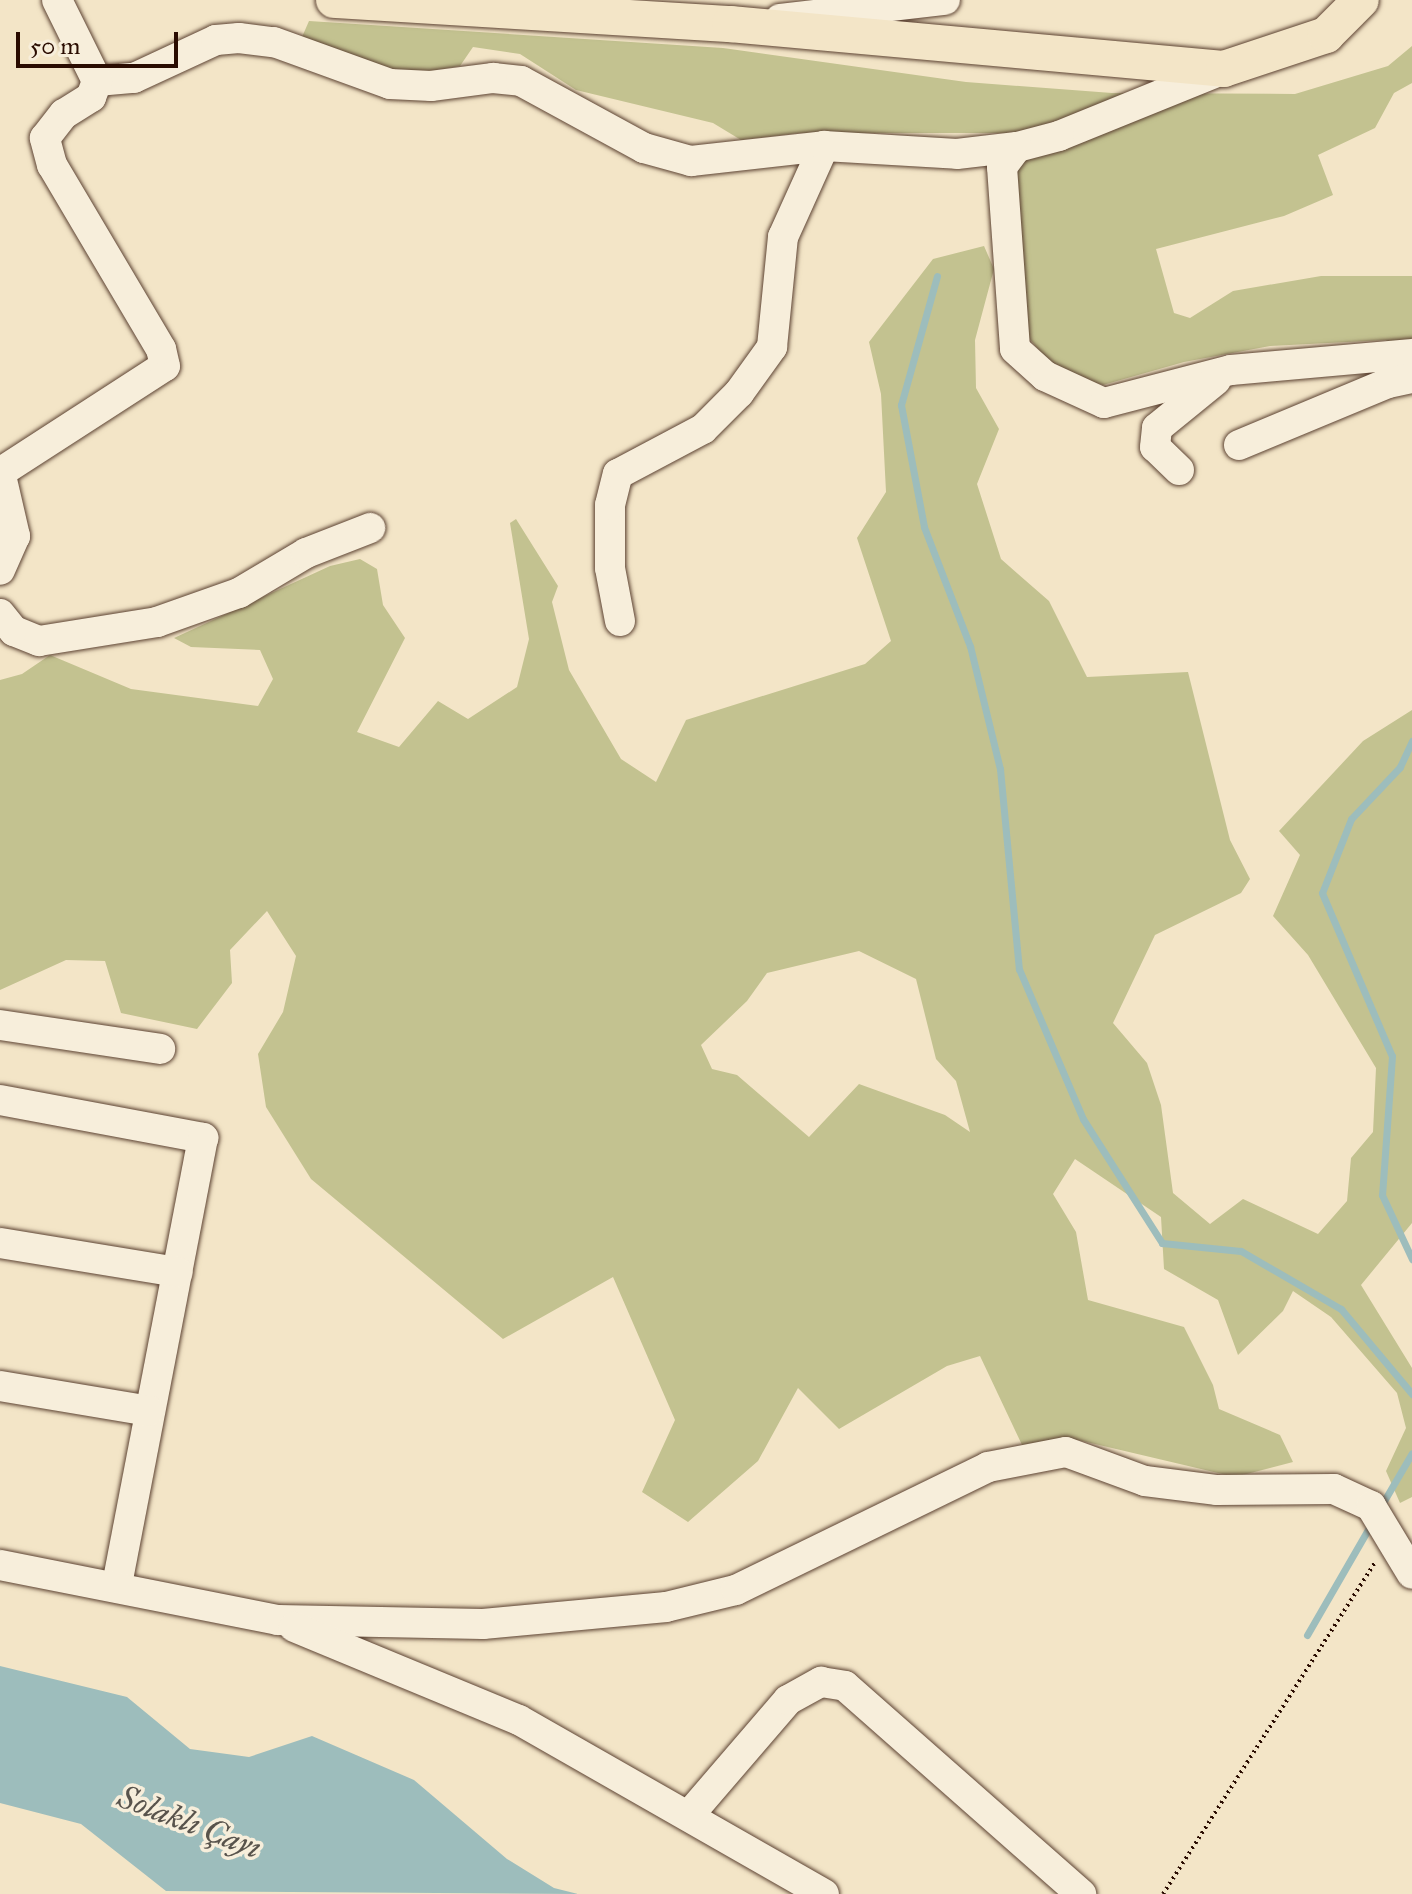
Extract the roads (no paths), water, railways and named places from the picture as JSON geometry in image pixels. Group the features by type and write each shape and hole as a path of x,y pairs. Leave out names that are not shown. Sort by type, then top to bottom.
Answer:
{"main road":[{"path":"334,0 730,24 1224,69 1326,35 1361,0"}],"street":[{"path":"0,570 15,536 0,472 165,366 155,339 73,209 48,152 45,138 64,114 91,97 97,81 57,0"},
{"path":"730,24 945,0"},
{"path":"97,81 134,78 216,40 239,38 274,42 390,84 521,81 644,148 691,161 824,146 957,154 1017,147 1059,136 1224,69"},
{"path":"620,621 610,568 610,505 618,474 703,429 739,393 772,347 783,237 824,146"},
{"path":"1017,147 1002,167 1015,349 1045,376 1104,403 1231,370 1412,354"},
{"path":"1179,470 1155,447 1157,428 1231,370"},
{"path":"1239,445 1388,383 1412,378"},
{"path":"0,614 14,631 39,641 157,622 239,593 306,553 370,528"},
{"path":"0,1025 160,1049"},
{"path":"0,1100 203,1138 117,1586"},
{"path":"0,1243 178,1272"},
{"path":"0,1386 149,1411"},
{"path":"278,1620 483,1624 666,1607 736,1590 988,1467 1066,1452 1145,1481 1217,1490 1334,1489 1371,1506 1392,1534 1412,1574"},
{"path":"0,1565 278,1620 519,1720 690,1814 824,1894"},
{"path":"690,1814 788,1700 821,1682 845,1686 1081,1894"}],"water":[{"name":"Solaklı Çayı","path":"0,1666 127,1697 190,1749 249,1757 312,1736 414,1780 507,1859 554,1888 578,1894 166,1891 81,1824 0,1803"}],"waterway":[{"path":"937,276 901,405 924,527 970,646 1000,769 1019,969 1083,1119 1162,1243 1241,1251 1341,1309 1412,1394"},
{"path":"1412,741 1400,767 1351,819 1322,893 1392,1056 1382,1195 1412,1259"},
{"path":"1381,1506 1412,1453"},
{"path":"1307,1635 1371,1524"}]}
